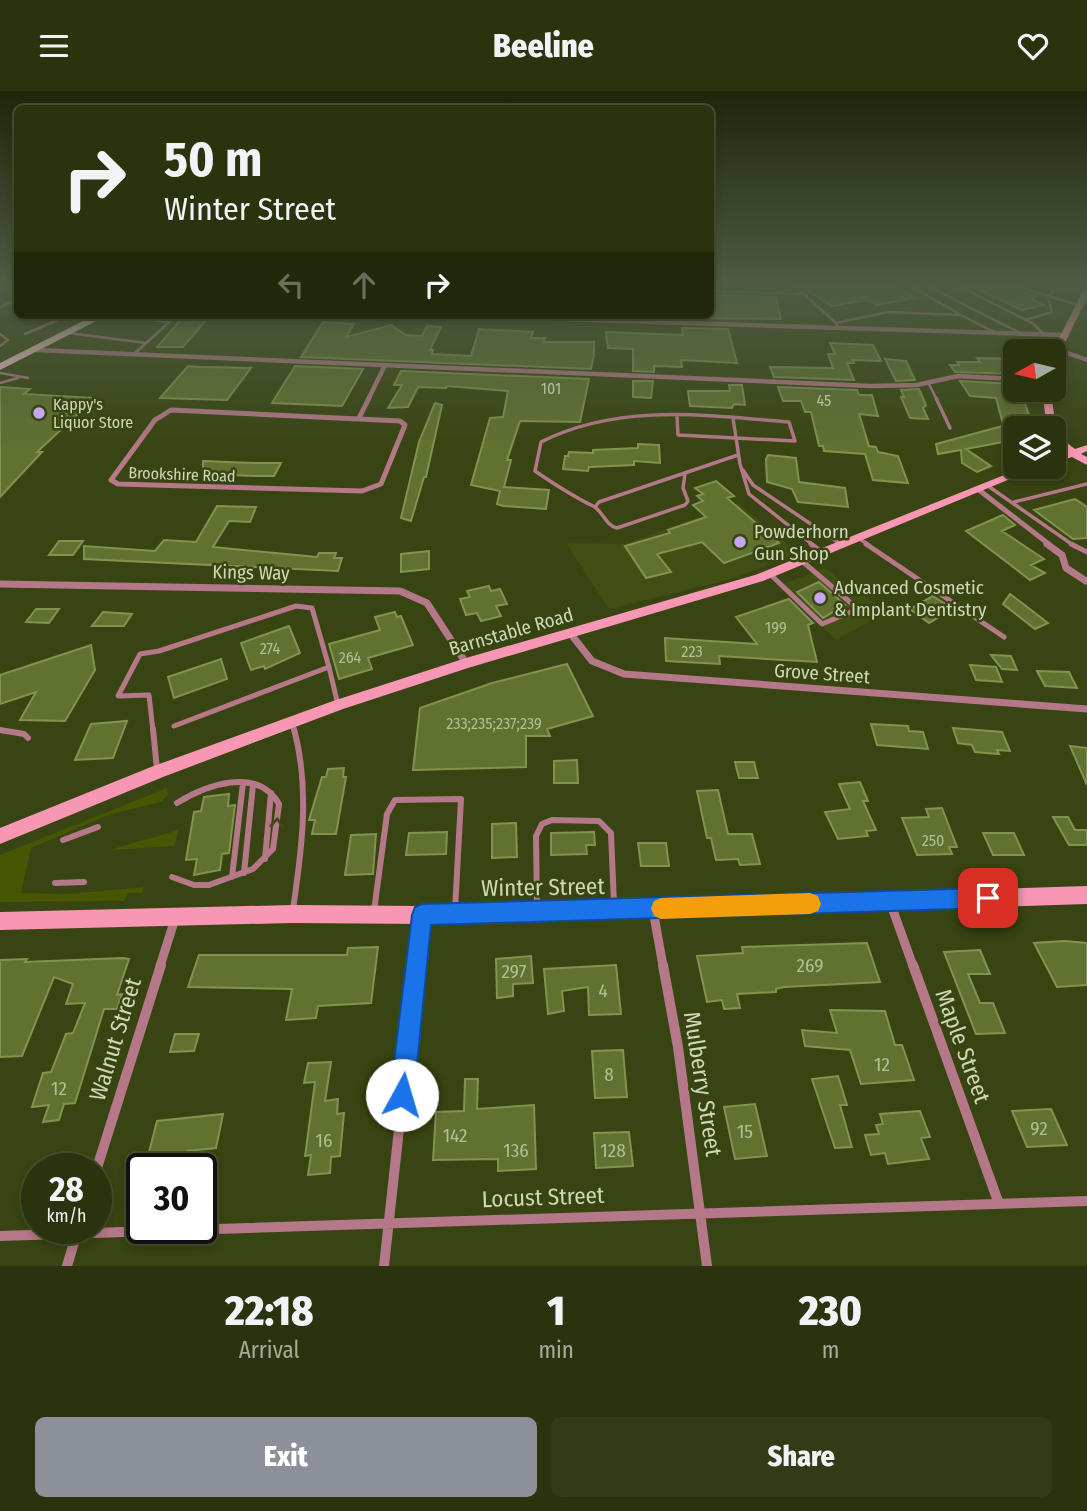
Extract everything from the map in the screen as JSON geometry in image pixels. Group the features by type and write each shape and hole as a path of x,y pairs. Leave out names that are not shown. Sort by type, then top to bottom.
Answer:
{"main road":[{"path":"0,367 54,340"},
{"path":"1066,447 1087,462"},
{"path":"1066,455 1087,448"},
{"name":"Barnstable Road","path":"0,836 157,772 338,705 466,663 770,574 1005,479"},
{"name":"Winter Street","path":"0,921 175,919 292,914 422,915 1087,895"}],"street":[{"path":"35,349 872,386 928,382 958,376 1003,378"},
{"path":"1066,355 1087,360"},
{"path":"359,418 385,365"},
{"name":"Brookshire Road","path":"171,410 359,418 400,421 405,425 381,484 362,491 118,484 111,480 155,420 171,410"},
{"path":"984,488 1062,555 1066,568 1086,581"},
{"name":"Kings Way","path":"0,585 248,587 414,594 424,599 434,610 466,663"},
{"name":"Grove Street","path":"570,633 592,661 624,674 1087,709"},
{"name":"Maple Street","path":"890,901 999,1204"},
{"name":"Mulberry Street","path":"653,909 678,1047 707,1266"},
{"path":"384,1266 422,915"},
{"name":"Walnut Street","path":"102,1153 175,919"},
{"name":"Locust Street","path":"112,1230 1087,1201"},
{"name":"Locust Street","path":"0,1236 21,1235"},
{"path":"67,1266 74,1244"}],"lane":[{"path":"122,340 146,343"},
{"path":"134,354 149,340"},
{"path":"0,373 28,378"},
{"path":"0,383 21,377"},
{"path":"928,382 950,428"},
{"path":"677,417 678,435 795,442 789,422 733,418 677,417 622,417 555,433 541,442 535,471 582,503 595,507 610,526 617,528 685,506 688,501 683,488 685,474"},
{"path":"733,418 745,487 756,501 824,552"},
{"path":"595,507 599,502 738,456"},
{"path":"740,464 753,485 842,545"},
{"path":"1014,502 1087,484"},
{"path":"984,488 1014,502 1083,552 1087,552"},
{"path":"858,538 1004,637"},
{"path":"770,574 822,624 858,609 802,561"},
{"path":"157,772 149,695 118,696 141,654 159,651 296,606 306,606 312,608 315,617 338,705"},
{"path":"174,726 329,667"},
{"path":"292,722 302,760 303,804 299,875 292,914"},
{"path":"0,730 24,734 28,738"},
{"path":"232,877 243,783"},
{"path":"172,877 194,885 244,873 265,859 273,849 279,804 271,792 243,783 201,789 177,803"},
{"path":"244,873 253,785"},
{"path":"374,915 387,814 395,800 461,799 455,913"},
{"path":"537,912 536,835 542,824 552,820 599,821 611,833 614,909"},
{"path":"63,841 98,827"},
{"path":"55,883 84,882"}],"shaded area":[{"path":"738,503 798,553 732,579 609,609 566,543 625,544"},
{"path":"825,568 887,612 836,640 778,586"},
{"path":"167,788 168,795 161,802 111,814 31,848 21,893 65,894 144,887 142,893 128,893 124,901 0,902 0,855"},
{"path":"178,830 175,846 112,850 113,849"}],"building":[{"path":"163,340 189,340 183,347 157,347"},
{"path":"312,340 435,340 430,350 433,350 432,354 471,356 476,340 594,342 591,369 301,357"},
{"path":"607,340 731,340 737,363 681,360 682,367 654,366 654,372 633,371 633,349 608,348"},
{"path":"830,343 873,345 881,361 852,360 854,363 847,363 854,380 774,377 770,367 833,368 828,354 835,354"},
{"path":"977,358 1003,359 1003,374 955,372 950,365 959,365 957,362 980,362"},
{"path":"885,359 906,361 915,380 896,381"},
{"path":"188,366 251,368 227,400 160,398"},
{"path":"295,366 363,369 342,406 272,403"},
{"path":"401,371 589,379 580,422 520,421 507,460 511,460 504,487 549,490 546,509 503,506 497,504 500,491 471,485 490,418 503,417 508,391 447,386 418,387 408,407 388,408 402,385 394,385"},
{"path":"633,381 653,381 651,398 633,397"},
{"path":"960,381 1003,383 1003,403 1025,403 1029,416 1003,416 1003,424 996,398 970,396"},
{"path":"729,385 742,385 745,405 734,404 732,408 690,406 688,391 730,391"},
{"name":"Kappy's Liquor Store","path":"0,387 30,389 24,394 95,398 37,452 42,452 0,497"},
{"path":"778,387 857,390 859,395 872,395 878,416 859,414 869,446 876,447 878,452 898,456 908,483 873,480 865,454 824,451 823,446 819,446 811,412 805,412 801,401 783,401"},
{"path":"919,389 926,405 923,408 928,419 910,418 901,397 904,397 901,390"},
{"path":"435,403 442,405 426,477 411,521 401,518 419,442"},
{"path":"1003,426 1003,442 966,449 991,466 977,472 962,463 961,450 938,454 936,444"},
{"path":"638,444 659,445 660,463 634,461 634,465 589,467 588,471 563,469 565,456 568,456 569,452 593,453 593,450 638,448"},
{"path":"768,455 796,458 799,482 845,488 848,507 798,502 792,489 767,482"},
{"path":"203,461 281,463 274,476 259,476 203,474"},
{"name":"Powderhorn Gun Shop","path":"716,481 734,496 727,498 779,543 724,563 702,542 657,554 671,572 646,578 625,546 670,533 668,530 706,517 693,505 703,501 697,496 703,494 695,488"},
{"path":"1075,499 1087,507 1087,538 1073,539 1034,510"},
{"path":"217,506 256,507 250,522 229,521 213,547 317,557 319,553 336,553 334,558 342,558 338,571 84,559 84,546 155,551 164,540 196,542"},
{"path":"1003,515 1015,525 1002,531 1044,559 1031,565 1045,573 1030,580 966,531"},
{"path":"59,541 83,541 73,555 49,555"},
{"path":"429,551 429,569 401,572 401,554"},
{"name":"Advanced Cosmetic & Implant Dentistry","path":"819,582 845,605 823,618 797,592"},
{"path":"489,586 491,591 500,589 507,604 496,606 501,616 481,621 477,613 466,615 460,599 470,597 467,591"},
{"path":"1010,594 1048,623 1035,629 1003,604"},
{"path":"933,596 953,609 929,623 910,609"},
{"path":"789,599 813,623 808,625 817,662 719,656 720,664 666,661 665,638 757,644 736,617"},
{"path":"36,609 59,609 49,623 26,622"},
{"path":"103,612 132,614 124,626 92,626"},
{"path":"395,612 397,617 401,616 413,645 368,658 372,669 339,679 329,644 380,630 375,617"},
{"path":"289,626 300,653 265,669 264,666 251,670 241,643"},
{"path":"91,645 95,670 65,721 20,720 36,692 0,704 0,675"},
{"path":"991,655 1011,656 1017,670 1002,669"},
{"path":"221,659 227,679 174,698 168,677"},
{"path":"567,664 593,716 547,729 550,736 526,736 526,767 413,770 420,708 492,683"},
{"path":"970,665 996,667 1002,682 976,680"},
{"path":"1037,671 1069,672 1077,688 1045,686"},
{"path":"127,721 113,758 75,760 91,724"},
{"path":"871,724 908,726 909,731 923,732 928,749 877,745"},
{"path":"953,728 1002,732 1010,751 997,750 999,754 975,752 972,745 958,743"},
{"path":"1070,746 1087,748 1087,785"},
{"path":"577,760 578,783 554,783 554,761"},
{"path":"735,762 754,762 758,778 739,778"},
{"path":"344,768 343,777 346,777 336,834 312,834 315,820 309,820 322,777 326,777 328,769"},
{"path":"860,782 868,801 863,801 876,830 866,831 868,836 838,839 825,812 850,809 839,784"},
{"path":"718,790 728,834 752,834 760,864 740,865 738,859 716,860 711,838 707,838 697,791"},
{"path":"229,794 228,806 235,805 229,853 222,854 220,870 194,875 197,859 186,860 194,812 201,811 204,797"},
{"path":"942,808 957,847 949,847 952,854 917,855 902,818 929,817 926,809"},
{"path":"1053,817 1068,817 1075,830 1087,830 1087,845 1069,845"},
{"path":"516,823 517,857 492,858 492,824"},
{"path":"447,832 446,854 406,855 409,833"},
{"path":"594,832 595,845 586,845 587,854 551,855 551,833"},
{"path":"983,833 1014,833 1024,855 993,855"},
{"path":"376,834 373,874 345,875 351,835"},
{"path":"638,843 666,843 669,866 641,866"},
{"path":"867,943 880,982 784,987 776,989 776,992 737,994 740,1008 724,1009 722,1000 707,1002 697,956 743,953 742,947"},
{"path":"1034,943 1087,943 1087,985 1057,987"},
{"path":"378,947 371,1003 318,1006 316,1018 286,1020 292,989 188,987 199,955 347,955 348,948"},
{"path":"980,950 990,974 968,974 980,1003 993,1003 1005,1033 976,1034 944,952"},
{"path":"531,956 533,983 513,984 513,996 497,998 496,959"},
{"path":"27,959 25,962 129,959 117,995 122,994 117,1009 104,1009 75,1103 64,1104 59,1120 43,1122 49,1105 32,1107 43,1073 51,1072 66,1034 73,1033 85,1003 66,1004 73,984 54,977 22,1056 0,1057 0,960"},
{"path":"616,965 621,1014 589,1015 588,987 562,991 564,1011 548,1014 544,969"},
{"path":"830,1010 885,1011 895,1045 902,1045 914,1080 861,1084 850,1050 805,1046 802,1030 837,1033"},
{"path":"175,1034 199,1034 194,1051 170,1052"},
{"path":"623,1050 627,1097 595,1098 592,1051"},
{"path":"331,1062 325,1101 338,1099 337,1114 344,1113 340,1156 331,1157 330,1173 308,1175 311,1155 305,1156 315,1082 304,1083 308,1063"},
{"path":"838,1076 847,1105 840,1105 852,1147 835,1148 812,1079"},
{"path":"465,1079 478,1079 477,1109 534,1105 536,1169 498,1171 498,1159 433,1160 436,1112 464,1111"},
{"path":"755,1104 767,1156 735,1159 724,1107"},
{"path":"1051,1109 1067,1145 1027,1147 1012,1111"},
{"path":"920,1111 930,1137 921,1138 929,1159 888,1164 885,1153 871,1155 865,1135 879,1134 876,1125 883,1124 880,1114"},
{"path":"223,1114 216,1148 186,1153 149,1153 157,1121"},
{"path":"629,1132 633,1166 596,1168 594,1133"}],"slow traffic":[{"path":"661,908 810,904"}],"place":[{"name":"Kappy's Liquor Store","path":"39,413"},
{"name":"Powderhorn Gun Shop","path":"740,542"},
{"name":"Advanced Cosmetic & Implant Dentistry","path":"820,598"}],"route":[{"path":"402,1095 422,915 988,898"}]}
